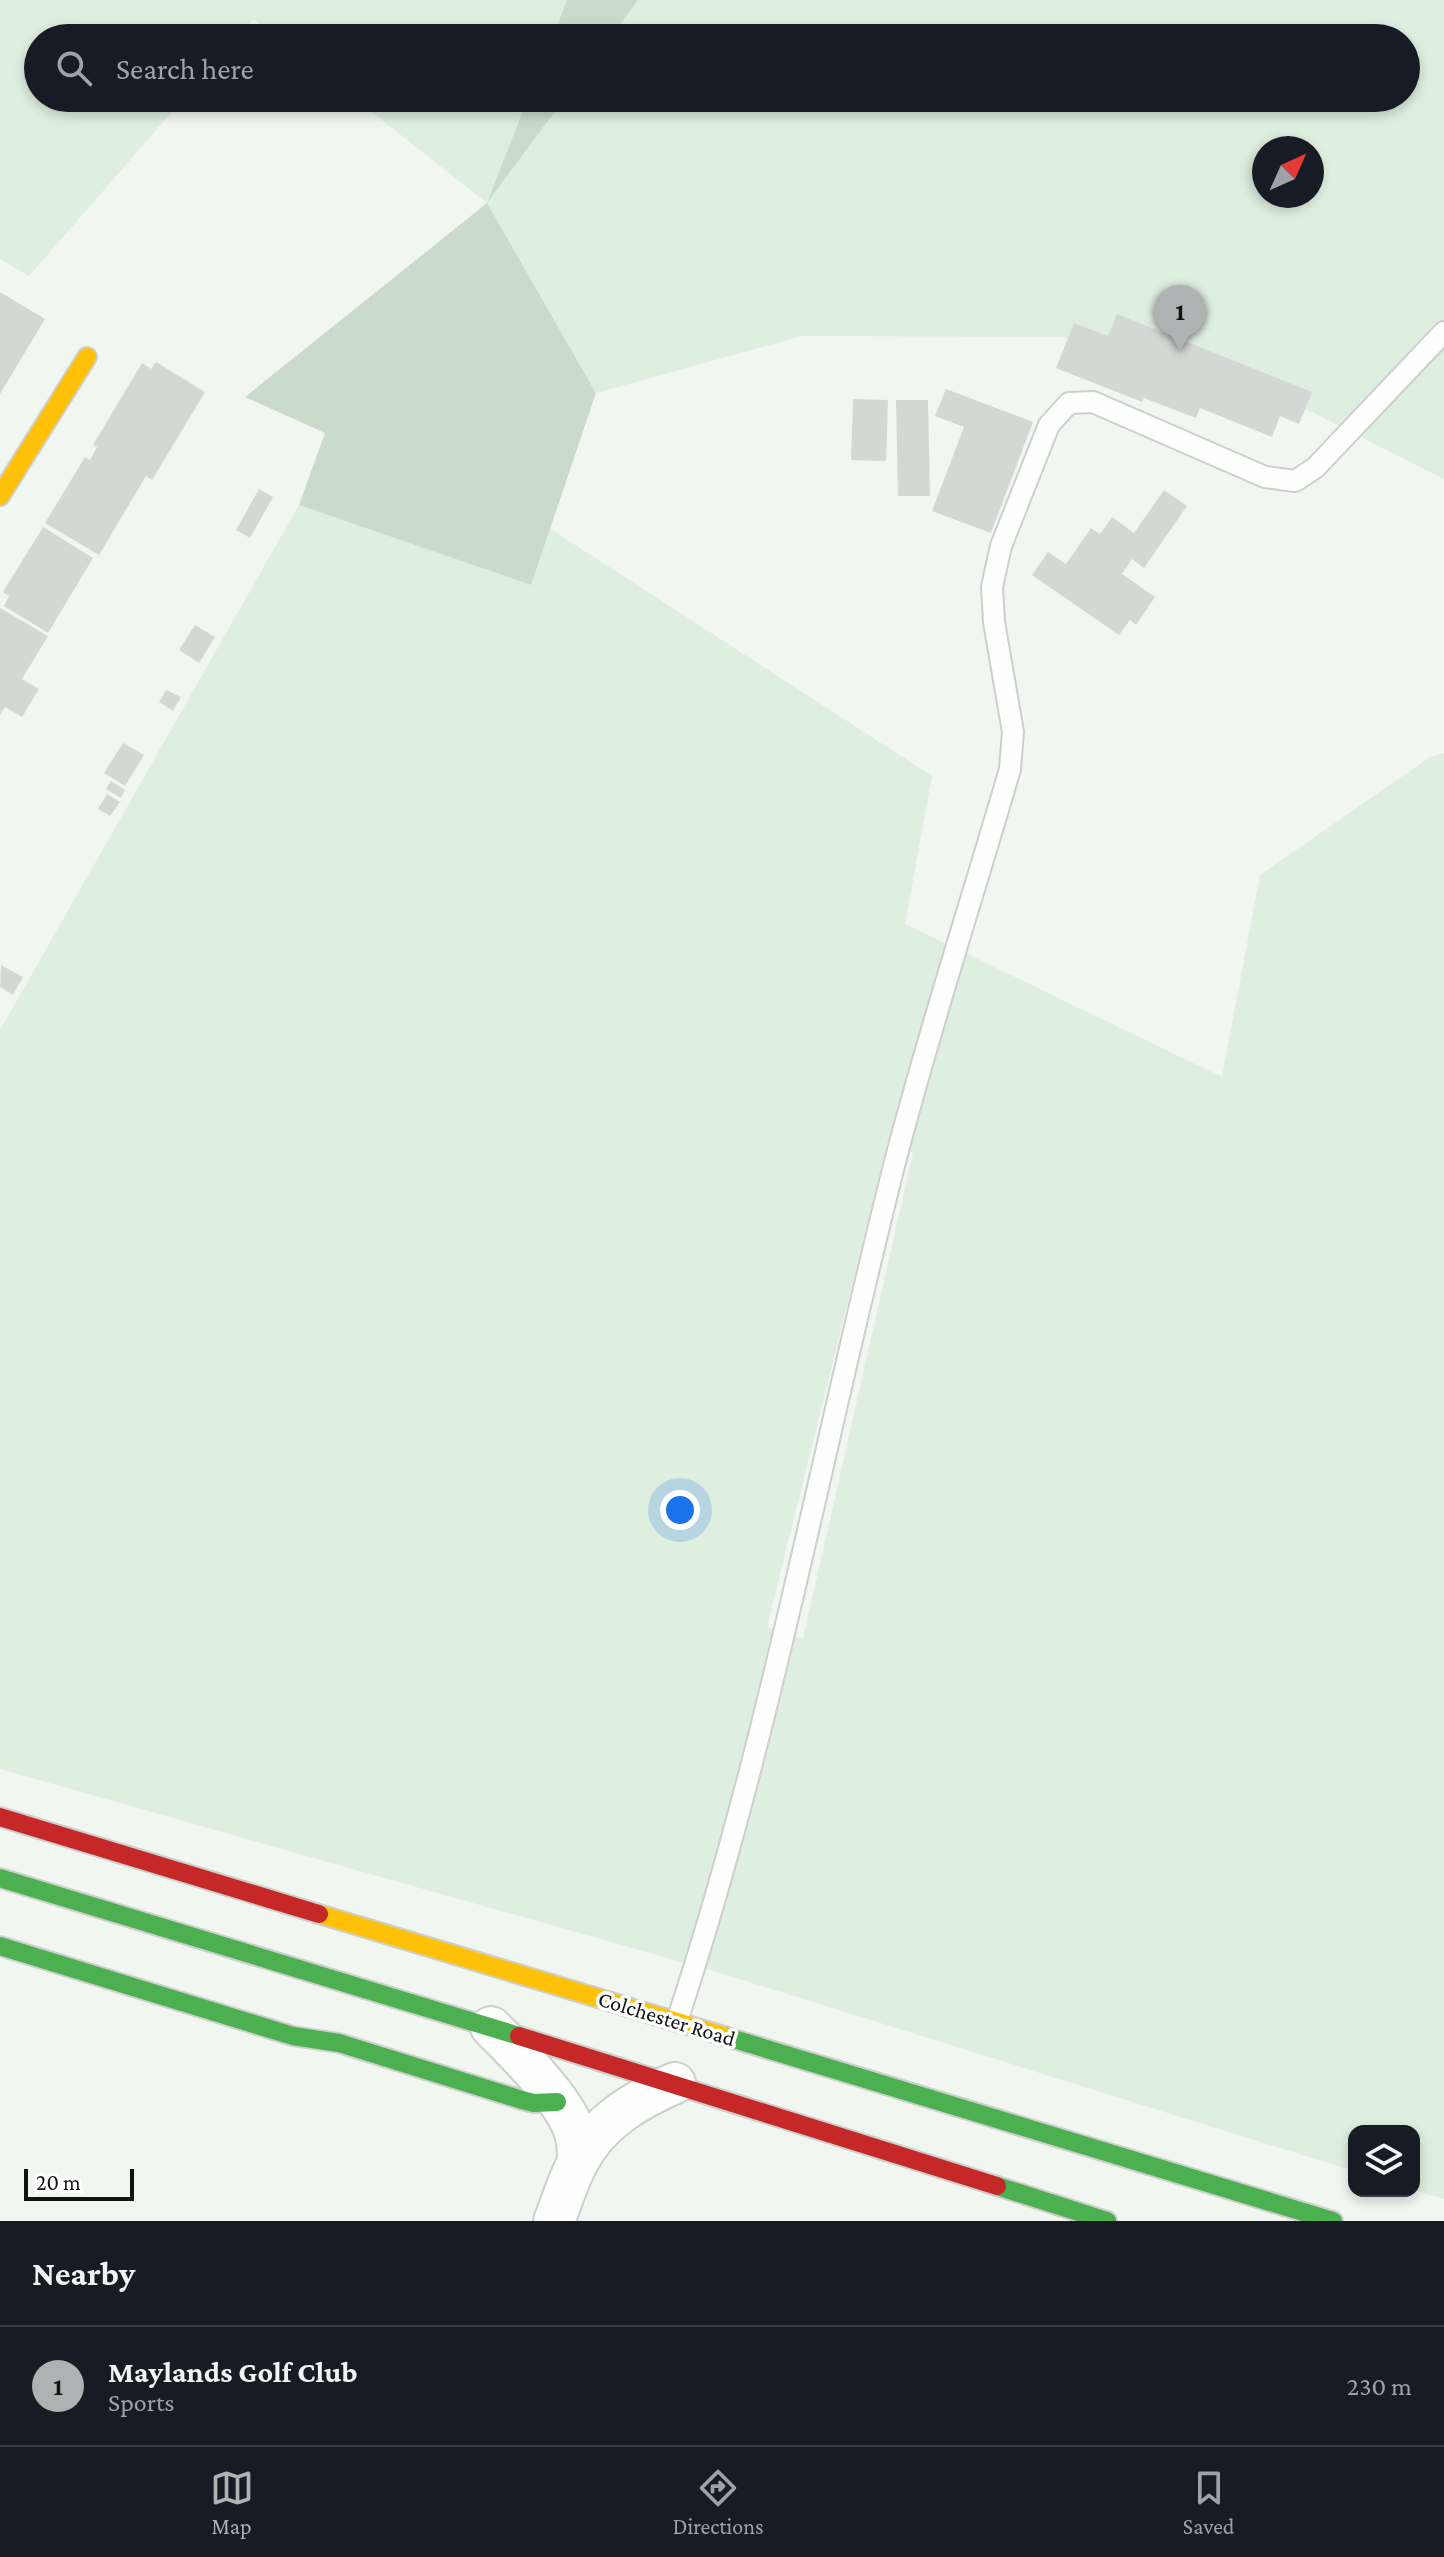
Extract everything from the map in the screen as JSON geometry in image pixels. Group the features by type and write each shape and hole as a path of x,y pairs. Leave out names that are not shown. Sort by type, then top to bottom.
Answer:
{"main road":[{"path":"0,496 87,357"},
{"name":"Colchester Road","path":"0,1817 1333,2221"},
{"path":"0,1878 491,2027 657,2091 1107,2221"},
{"path":"0,1946 293,2036 339,2043 522,2100 559,2105"}],"street":[{"path":"491,2027 526,2063 559,2105 576,2135 578,2161"},
{"path":"559,2105 657,2091"},
{"path":"554,2221 578,2161 614,2117 657,2091"}],"lane":[{"path":"677,2021 710,1922 785,1634 895,1161 1010,769 1013,732 994,622 992,587 1001,546 1049,425 1069,403 1093,402 1265,477 1295,481 1315,468 1444,332"}],"green space":[{"path":"0,0 567,0 558,24 260,24 253,19 249,24 24,24 24,112 172,112 29,276 0,259"},
{"path":"567,0 638,0 620,24 558,24"},
{"path":"638,0 1444,0 1444,479 1312,412 1062,337 802,336 596,393 487,203 372,112 523,112 489,200 555,112 1420,112 1420,24 620,24"},
{"path":"523,112 555,112 487,203"},
{"path":"487,203 596,393 531,585 299,505 325,433 245,397"},
{"path":"299,505 531,585 549,528 932,776 905,924 1222,1077 1260,875 1430,757 1444,753 1444,2199 1420,2192 1420,2125 1348,2125 1348,2169 717,1972 0,1769 0,1030","holes":["887,1144 913,1153 803,1639 767,1627"]}],"building":[{"path":"0,292 45,319 0,394"},
{"path":"1117,314 1312,392 1299,424 1280,416 1272,437 1200,408 1196,418 1144,398 1142,402 1056,368 1074,323 1108,336"},
{"path":"156,362 205,392 152,480 146,476 99,555 45,523 85,457 90,460 97,447 93,445 142,363 151,369"},
{"path":"946,389 1033,422 991,533 932,511 964,427 935,416"},
{"path":"853,399 888,400 886,461 851,460"},
{"path":"896,400 928,400 930,496 898,496"},
{"path":"259,489 273,497 250,538 236,530"},
{"path":"1164,490 1187,506 1144,568 1132,559 1122,574 1155,597 1136,625 1130,620 1119,635 1032,575 1048,552 1066,564 1091,528 1100,534 1112,517 1134,533"},
{"path":"43,527 93,558 48,633 4,606 9,596 3,592"},
{"path":"0,608 48,636 22,679 39,689 22,717 5,707 0,715"},
{"path":"195,625 215,637 199,663 179,650"},
{"path":"166,690 181,697 173,711 159,702"},
{"path":"123,743 144,755 125,786 104,773"},
{"path":"111,781 125,790 121,798 106,789"},
{"path":"107,794 120,802 110,816 98,809"},
{"path":"1,965 23,977 13,995 0,987"}],"traffic: fast":[{"path":"0,1878 519,2036"},
{"path":"0,1946 293,2036 339,2043 522,2100 557,2102"},
{"path":"724,2036 1333,2221"},
{"path":"997,2186 1107,2221"}],"traffic: slow":[{"path":"0,496 87,357"},
{"path":"319,1914 724,2036"}],"traffic: jam":[{"path":"0,1817 319,1914"},
{"path":"519,2036 997,2186"}],"place":[{"name":"Maylands Golf Club","path":"1180,351"}]}
